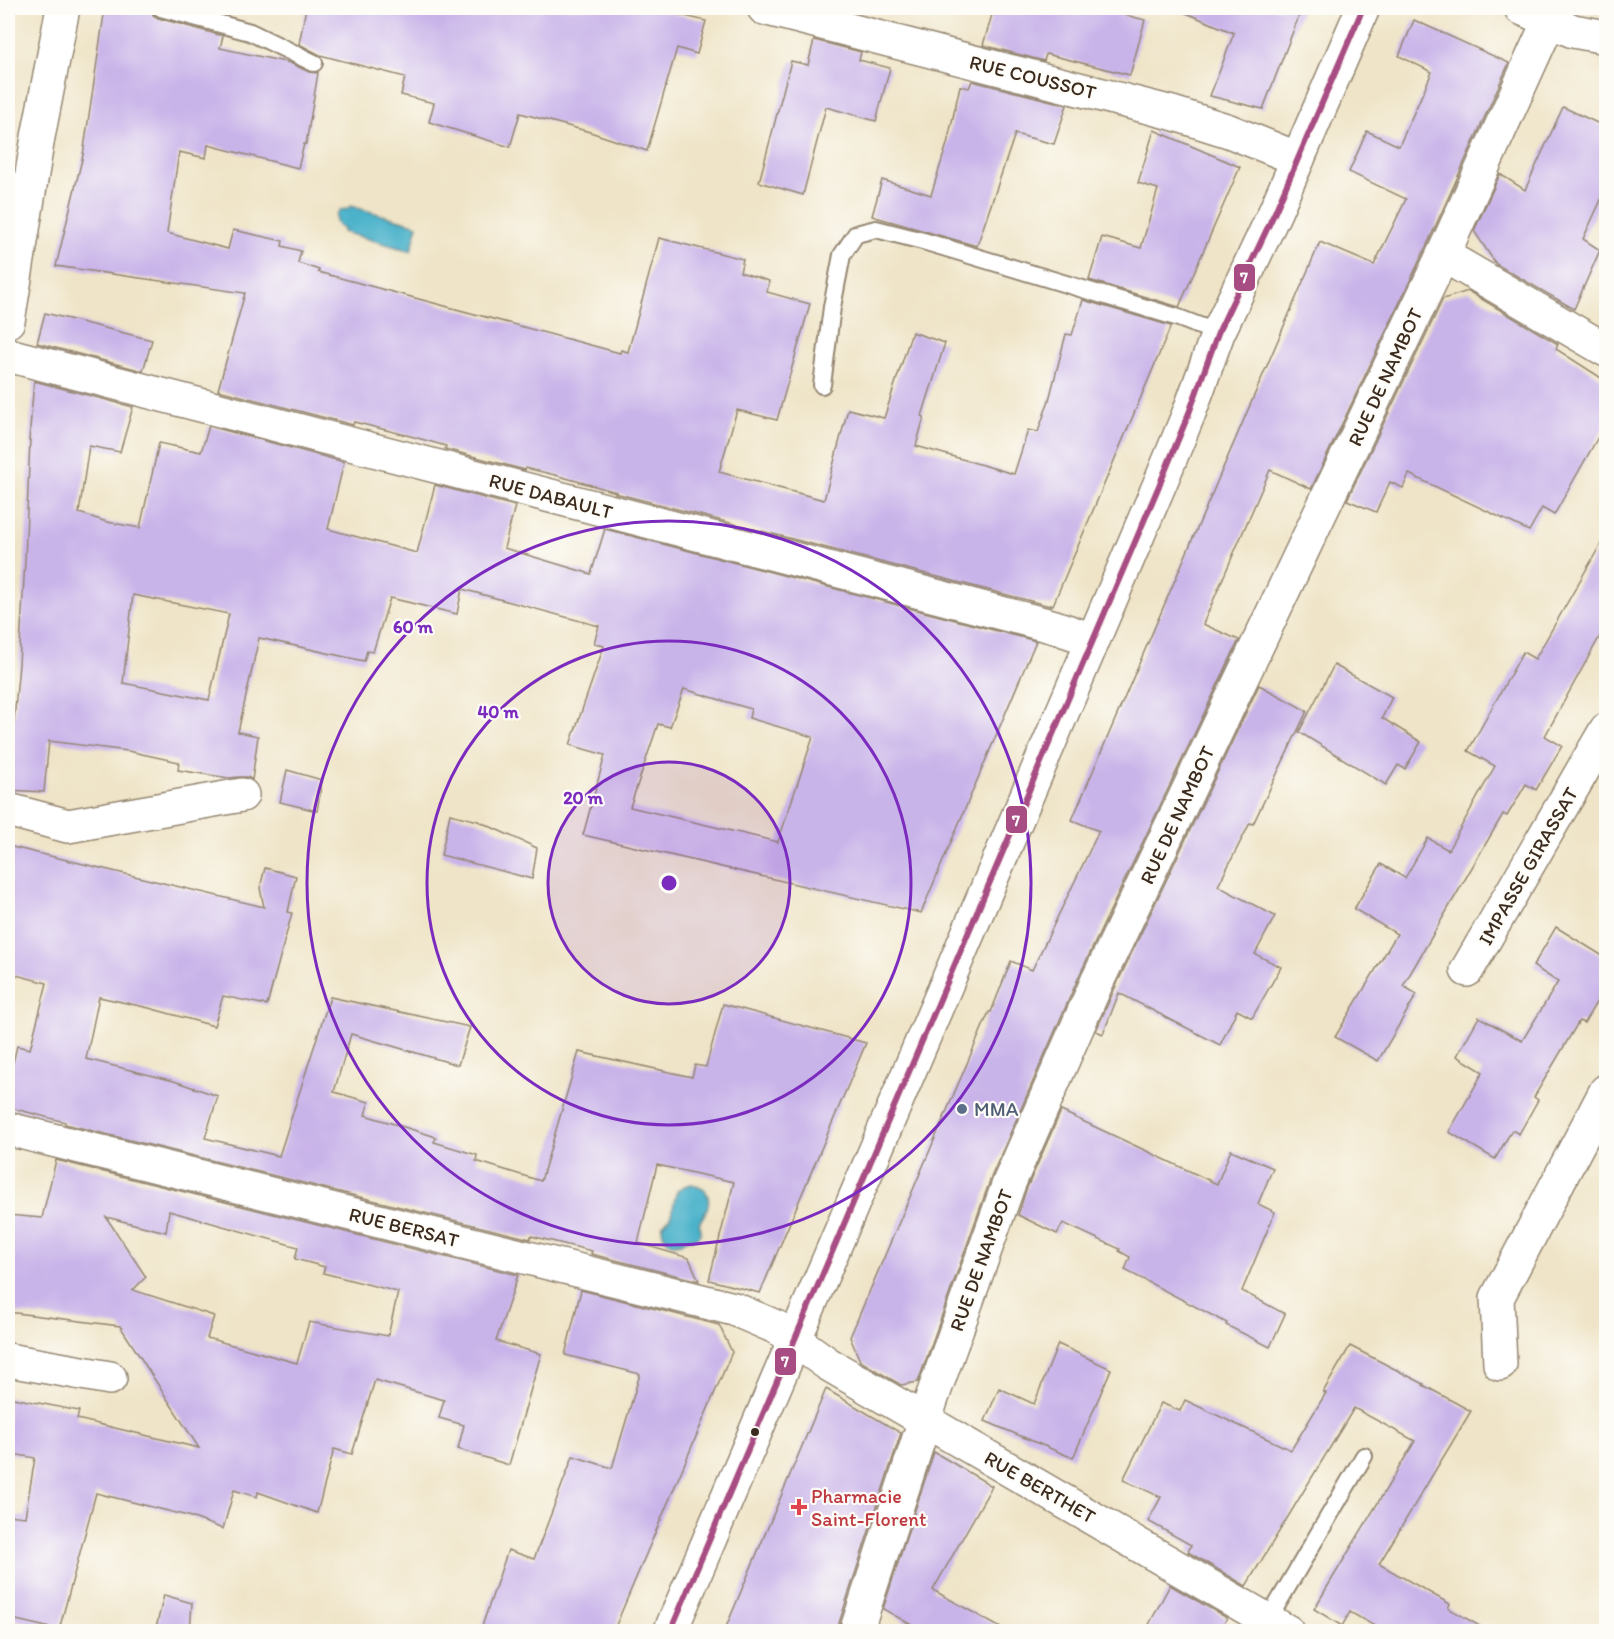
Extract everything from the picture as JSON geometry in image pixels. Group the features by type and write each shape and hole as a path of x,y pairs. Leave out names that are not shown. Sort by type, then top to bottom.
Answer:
{"street":[{"path":"8,321 63,8"},
{"name":"RUE COUSSOT","path":"764,8 1172,112 1229,131 1298,159"},
{"path":"670,1632 1189,413 1218,333 1275,212 1363,8"},
{"path":"1535,14 1574,31 1606,37"},
{"name":"RUE DE NAMBOT","path":"856,1632 925,1420 1009,1183 1097,982 1443,255 1535,14"},
{"path":"1443,255 1606,350"},
{"name":"RUE DABAULT","path":"8,355 1055,627 1093,640"},
{"name":"IMPASSE GIRASSAT","path":"1467,970 1606,730"},
{"path":"8,810 68,826 242,795"},
{"path":"1500,1364 1497,1298 1606,1091"},
{"name":"RUE BERSAT","path":"8,1129 734,1309 778,1328 794,1340"},
{"name":"RUE BERTHET","path":"794,1340 828,1364 1278,1626"},
{"path":"8,1360 110,1378"}],"lane":[{"path":"161,8 250,32 314,63"},
{"path":"822,386 832,307 842,255 856,234 876,229 1171,315 1218,333"},
{"path":"1278,1626 1364,1456"}],"water":[{"path":"350,206 418,225 411,251 343,232 337,224 336,216 340,210 348,209"},
{"path":"692,1184 705,1190 708,1199 706,1211 699,1223 700,1233 698,1237 681,1243 669,1242 663,1233 662,1226 671,1214 676,1194 680,1188"}],"building":[{"path":"105,8 151,8 153,15 158,18 223,36 220,48 290,63 309,72 318,73 306,144 304,144 298,168 208,145 206,158 179,152 167,233 228,249 233,230 283,241 282,246 301,251 298,263 319,270 318,272 620,353 621,350 628,352 659,238 743,259 740,272 769,281 767,292 810,304 777,420 737,410 719,472 824,500 848,409 884,418 912,332 945,343 922,416 924,417 916,446 1014,474 1028,430 1038,432 1066,334 1072,335 1083,300 1171,326 1053,605 615,493 555,475 526,468 525,470 445,449 446,446 414,437 354,422 353,425 218,390 245,293 56,266 83,155"},
{"path":"306,8 651,8 706,21 697,54 677,48 647,151 590,132 520,113 510,147 429,122 434,103 401,95 405,77 320,55 299,44"},
{"path":"994,8 1099,8 1145,20 1130,75 1046,54 1044,61 983,45"},
{"path":"1174,8 1302,8 1263,109 1210,96 1234,33"},
{"path":"1414,20 1509,63 1426,247 1311,489 1270,470 1203,624 1239,640 1080,974 992,1175 918,1382 901,1385 860,1361 850,1337 1011,961 1032,970 1099,831 1072,820 1320,242 1374,265 1406,199 1349,172 1367,131 1399,146 1432,72 1399,56"},
{"path":"814,40 861,52 859,60 890,68 876,121 826,107 803,195 759,182 791,61 808,65"},
{"path":"972,81 1067,105 1054,144 1015,134 977,246 872,216 882,180 931,195 947,144 960,86 969,88"},
{"path":"1563,107 1606,127 1606,189 1583,239 1600,250 1574,309 1496,264 1474,231 1500,174 1525,190"},
{"path":"1154,130 1240,167 1179,307 1089,280 1102,237 1141,248 1158,189 1138,183"},
{"path":"1468,291 1558,344 1556,349 1606,381 1606,423 1554,515 1542,508 1529,531 1409,474 1403,488 1390,482 1376,512 1347,500 1443,299"},
{"path":"45,313 152,340 143,371 37,343"},
{"path":"34,381 133,407 120,452 89,446 79,513 107,522 140,528 159,443 201,452 209,426 344,462 328,529 417,553 435,485 515,506 504,548 591,574 605,529 1036,641 921,913 583,835 605,755 570,745 604,646 594,643 599,626 462,589 457,614 390,598 373,652 367,651 364,661 259,638 238,732 258,736 252,780 248,777 229,778 178,770 179,762 128,751 49,741 44,792 8,790 19,664 29,440","holes":["133,595 229,614 209,700 123,683","684,689 751,709 749,718 813,737 778,842 630,807 658,724 670,727"]},
{"path":"1606,535 1606,625 1545,736 1562,746 1536,790 1526,784 1507,816 1503,814 1403,986 1417,994 1378,1061 1335,1037 1397,934 1354,909 1381,864 1405,878 1428,838 1448,850 1495,766 1468,751 1523,652 1535,659"},
{"path":"1334,665 1392,697 1382,718 1421,742 1405,769 1398,765 1386,785 1299,732"},
{"path":"1259,685 1307,711 1253,824 1250,823 1218,886 1275,916 1255,954 1281,967 1252,1018 1237,1010 1220,1045 1119,993 1103,1034 1096,1031 1114,990"},
{"path":"287,770 322,780 317,811 280,802"},
{"path":"450,814 478,821 537,848 532,879 441,855"},
{"path":"8,846 264,907 260,888 265,868 296,876 288,912 292,913 267,1005 223,996 214,1026 99,997 86,1059 174,1081 218,1096 205,1138 279,1156 330,997 470,1027 458,1065 351,1034 334,1092 369,1102 365,1115 433,1136 436,1138 434,1142 477,1155 476,1161 541,1181 579,1052 692,1077 695,1065 706,1067 723,1004 866,1043 760,1293 709,1280 734,1182 657,1165 638,1243 689,1258 699,1281 591,1254 592,1251 531,1236 530,1239 65,1124 65,1122 8,1107 8,1084 17,1046 30,1049 47,983 8,973"},
{"path":"1556,927 1606,958 1606,986 1584,1023 1579,1021 1534,1097 1538,1100 1519,1134 1512,1130 1495,1159 1449,1132 1483,1072 1457,1056 1479,1017 1522,1041 1558,982 1533,966"},
{"path":"1061,1111 1217,1184 1231,1150 1273,1168 1258,1204 1275,1212 1242,1291 1285,1314 1270,1347 1125,1270 1130,1257 1119,1251 1120,1249 1063,1223 1057,1234 1018,1215 1026,1190"},
{"path":"56,1160 518,1275 496,1341 541,1354 509,1465 458,1449 464,1425 439,1418 444,1400 375,1380 352,1454 334,1449 317,1513 258,1492 257,1497 234,1490 223,1529 188,1516 96,1493 59,1630 8,1618 8,1515 25,1517 35,1458 8,1453 8,1397 79,1411 77,1419 199,1448 120,1326 8,1312 8,1215 42,1218","holes":["169,1211 298,1247 295,1259 325,1267 323,1273 398,1292 388,1336 309,1322 297,1363 207,1338 214,1316 133,1290 146,1277 106,1217 166,1232"]},
{"path":"581,1290 719,1325 732,1352 613,1632 480,1632 508,1550 534,1559 573,1456 612,1468 640,1374 565,1355"},
{"path":"1058,1344 1111,1369 1073,1458 985,1421 999,1388 1034,1404"},
{"path":"1350,1346 1471,1411 1379,1564 1450,1604 1448,1608 1490,1632 1385,1632 1350,1612 1342,1626 1314,1609 1415,1441 1354,1408 1246,1586 1188,1552 1191,1545 1148,1521 1161,1497 1123,1480 1161,1403 1180,1411 1185,1400 1291,1450 1326,1393 1323,1392"},
{"path":"826,1389 901,1433 838,1626 838,1632 724,1632"},
{"path":"934,1452 992,1486 933,1590 1008,1632 924,1632 883,1609"},
{"path":"1170,1585 1227,1618 1219,1632 1145,1632"},
{"path":"164,1595 192,1603 190,1632 155,1632"}],"transit line":[{"name":"7","path":"670,1632 1161,481 1218,333 1275,212 1363,8"}],"place":[{"name":"MMA","path":"962,1109"},
{"name":"Pharmacie Saint-Florent","path":"799,1507"}]}
